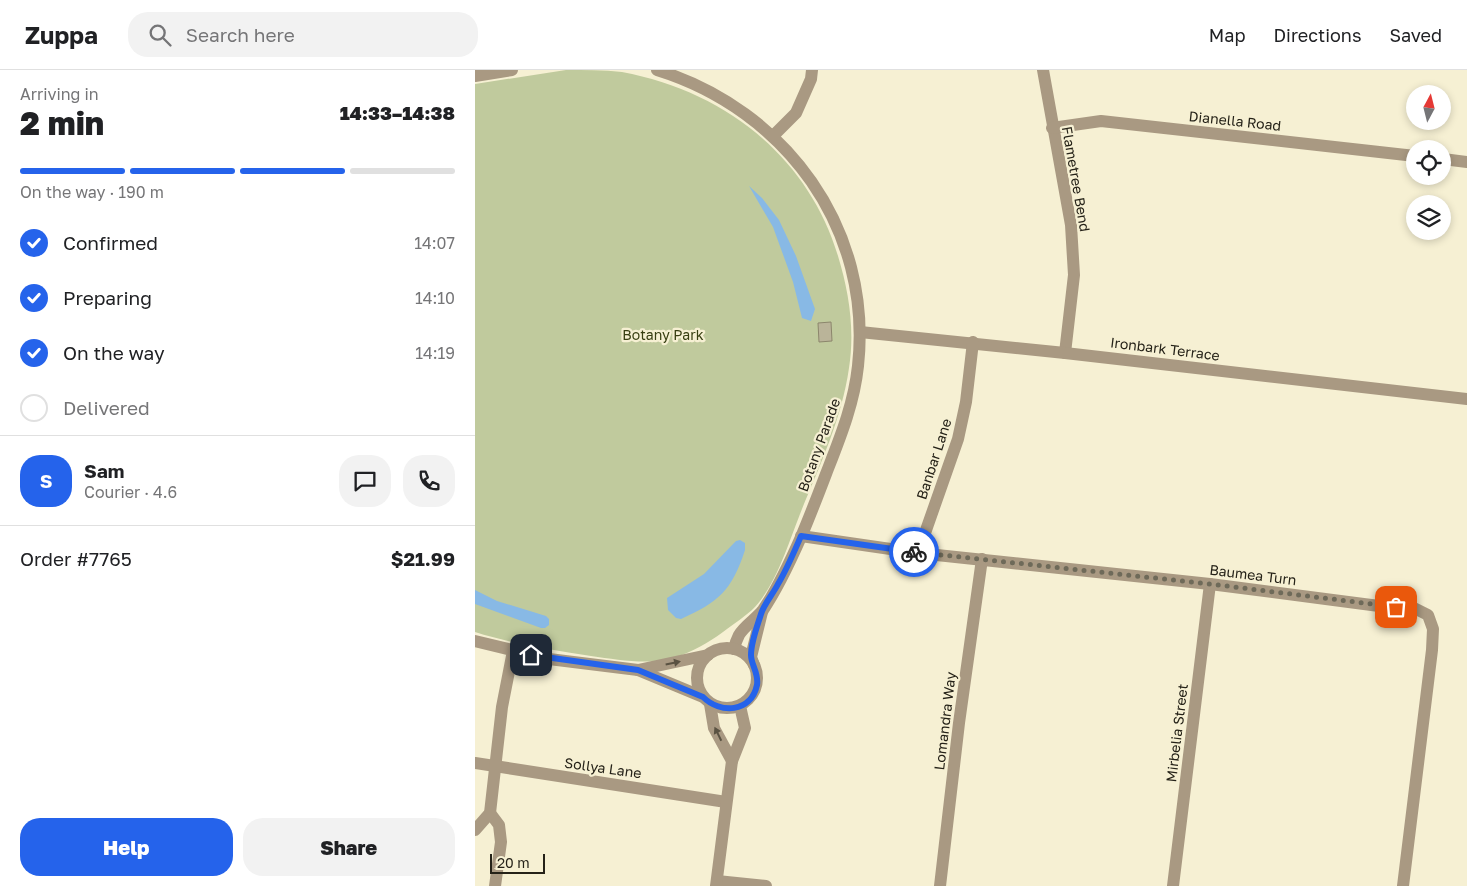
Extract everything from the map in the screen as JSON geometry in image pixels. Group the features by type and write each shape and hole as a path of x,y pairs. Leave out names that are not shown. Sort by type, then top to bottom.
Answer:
{"street":[{"path":"475,76 512,70"},
{"name":"Botany Parade","path":"657,70 705,88 737,108 773,136 809,175 831,213 845,249 854,282 860,332 858,366 852,403 846,423 801,536 778,585 761,612 740,634 734,649"},
{"path":"773,136 796,113 811,79 812,70"},
{"name":"Flametree Bend","path":"1043,70 1071,225 1074,275 1065,353"},
{"name":"Dianella Road","path":"1052,128 1101,121 1406,155"},
{"path":"1451,160 1467,162"},
{"name":"Ironbark Terrace","path":"860,332 973,342 1467,396"},
{"name":"Banbar Lane","path":"918,553 958,439 966,402 973,342"},
{"name":"Baumea Turn","path":"801,536 918,553 1210,584 1379,606 1412,607 1428,615 1433,629 1432,650 1403,886"},
{"name":"Lomandra Way","path":"941,886 959,723 982,559"},
{"name":"Mirbelia Street","path":"1173,886 1210,584"},
{"name":"Botany Parade","path":"755,667 751,657 761,612"},
{"path":"475,641 549,659 638,670 706,700 720,708 730,709 748,701 757,685 755,667 743,652 734,649 715,650 701,662 696,680 706,700 714,728 732,761"},
{"path":"475,830 490,813 497,768 502,707 513,651"},
{"path":"638,670 708,655"},
{"path":"740,706 745,728 732,761 717,884 766,886"},
{"name":"Sollya Lane","path":"475,764 726,802"},
{"path":"490,813 499,825 501,842 495,886"}],"green space":[{"name":"Botany Park","path":"566,70 622,72 659,81 695,95 727,112 757,134 783,159 806,188 824,220 838,256 848,297 851,325 851,354 846,386 836,422 823,457 775,576 761,600 743,618 700,647 664,660 632,661 591,656 518,643 475,632 475,84"}],"water":[{"path":"749,186 762,198 779,220 796,256 815,309 811,321 802,318 793,282 773,227"},
{"path":"740,540 745,543 745,550 729,585 715,600 705,607 681,619 676,618 668,610 667,598 704,574 736,541"},
{"path":"475,590 497,601 546,616 549,619 549,625 541,628 475,604"}],"building":[{"path":"831,322 832,341 819,342 818,323"}],"way so far":[{"path":"914,552 1210,584 1396,607"}],"route":[{"path":"531,655 638,670 703,697 710,704 730,709 748,701 757,685 757,676 751,657 761,612 778,585 801,536 914,552"}]}
